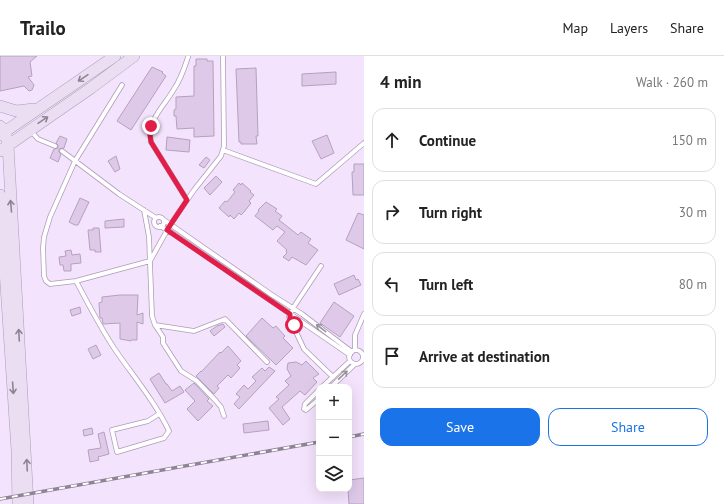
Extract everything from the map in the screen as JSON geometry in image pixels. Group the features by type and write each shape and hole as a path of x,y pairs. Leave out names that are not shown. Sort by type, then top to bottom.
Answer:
{"main road":[{"path":"28,504 2,131 115,56"},
{"path":"4,148 91,88 134,56"},
{"path":"0,106 22,112 40,107"},
{"path":"0,195 17,450 18,504"}],"lane":[{"path":"122,85 75,161 50,217 44,237 44,276 46,281 50,284 76,282 150,261 170,224 221,156 224,146 223,56"},
{"path":"187,200 151,142 150,135 151,126 157,114 182,76 188,57"},
{"path":"30,130 38,139 55,146"},
{"path":"223,150 316,184 364,143"},
{"path":"62,150 118,194 156,218 160,217 293,308 352,352"},
{"path":"144,210 150,261 151,306 155,325 162,337 163,343 181,371 197,381 216,401 224,416"},
{"path":"156,218 154,222 155,224 167,230 290,314 352,352 363,353 362,360 358,364 355,364 335,384"},
{"path":"160,226 163,224 164,220"},
{"path":"321,266 293,308 290,314 290,320 300,336 304,348 333,377"},
{"path":"76,282 106,335 159,414 169,430 164,438 117,452 112,430 148,421 159,414"},
{"path":"325,384 350,361 355,335 364,314"},
{"path":"155,325 194,331 225,319 267,362"},
{"path":"350,361 355,364"},
{"path":"316,393 305,404 304,409 309,409 316,402"}],"building":[{"path":"0,56 37,56 30,62 32,76 28,77 34,85 32,90 29,91 24,86 0,91"},
{"path":"196,59 207,59 207,61 213,61 214,136 194,137 194,128 177,129 176,116 174,116 174,110 176,109 176,97 194,96 194,66 196,66"},
{"path":"152,67 163,72 162,73 166,76 131,130 117,121"},
{"path":"256,68 257,144 241,144 241,142 239,142 236,69"},
{"path":"336,72 336,84 302,86 302,74"},
{"path":"327,135 334,153 321,159 312,141"},
{"path":"60,136 67,139 64,148 59,149 61,154 58,162 50,158 54,149 58,148 56,143"},
{"path":"167,137 190,140 189,152 166,150"},
{"path":"116,156 120,169 115,172 108,161"},
{"path":"206,157 210,160 204,168 199,165"},
{"path":"354,164 364,164 364,195 353,195 352,172 354,172"},
{"path":"216,176 222,182 210,195 204,188"},
{"path":"239,183 241,185 242,183 254,195 249,201 251,203 244,212 241,215 239,213 234,219 230,215 229,217 219,208 225,201 227,202 235,192 233,190"},
{"path":"80,198 89,202 78,225 75,225 69,222"},
{"path":"266,202 277,209 275,211 282,216 279,220 298,235 301,232 311,239 308,243 318,250 306,265 292,257 289,261 283,257 287,253 287,250 277,241 285,232 277,226 273,230 255,216 259,211 258,210"},
{"path":"358,213 364,215 364,249 346,240"},
{"path":"124,219 124,227 105,228 105,221"},
{"path":"93,228 99,228 101,252 90,250 88,230 93,230"},
{"path":"71,250 72,255 80,254 81,263 71,264 71,271 64,271 63,265 60,265 59,257 66,256 65,251"},
{"path":"354,275 356,280 358,279 361,285 339,295 334,284"},
{"path":"138,295 137,315 143,313 143,324 137,322 137,340 131,341 120,339 120,323 103,324 102,318 100,318 99,303 102,302 102,297"},
{"path":"334,302 354,316 340,337 320,323"},
{"path":"80,307 81,313 72,316 70,310"},
{"path":"262,318 273,328 276,326 285,336 283,338 293,348 276,365 246,336"},
{"path":"223,324 225,327 214,336 210,331"},
{"path":"96,345 101,355 93,359 88,349"},
{"path":"228,346 241,361 237,365 240,368 231,378 228,375 217,386 219,388 214,394 196,376"},
{"path":"306,361 319,374 313,378 317,382 305,395 300,391 282,407 290,419 283,425 269,408 279,399 276,397 289,385 285,381 291,376 287,369 288,363 296,362 302,365"},
{"path":"269,367 275,371 239,409 234,404 240,397 236,394 244,385 248,389 256,381 252,377 262,368 265,371"},
{"path":"159,373 172,391 180,386 184,392 165,403 150,379"},
{"path":"194,383 209,399 207,401 213,406 198,421 187,409 195,401 185,390"},
{"path":"268,421 269,430 244,433 243,424"},
{"path":"92,428 93,434 84,436 83,430"},
{"path":"104,432 109,454 98,457 99,460 90,462 88,450 101,448 98,434"},
{"path":"364,478 364,504 349,504 348,492 352,492 352,480"}],"railway":[{"path":"352,436 364,434"},
{"path":"0,499 316,443"}],"route":[{"path":"151,126 151,142 187,200 167,230 290,314 290,320 294,325"}]}
